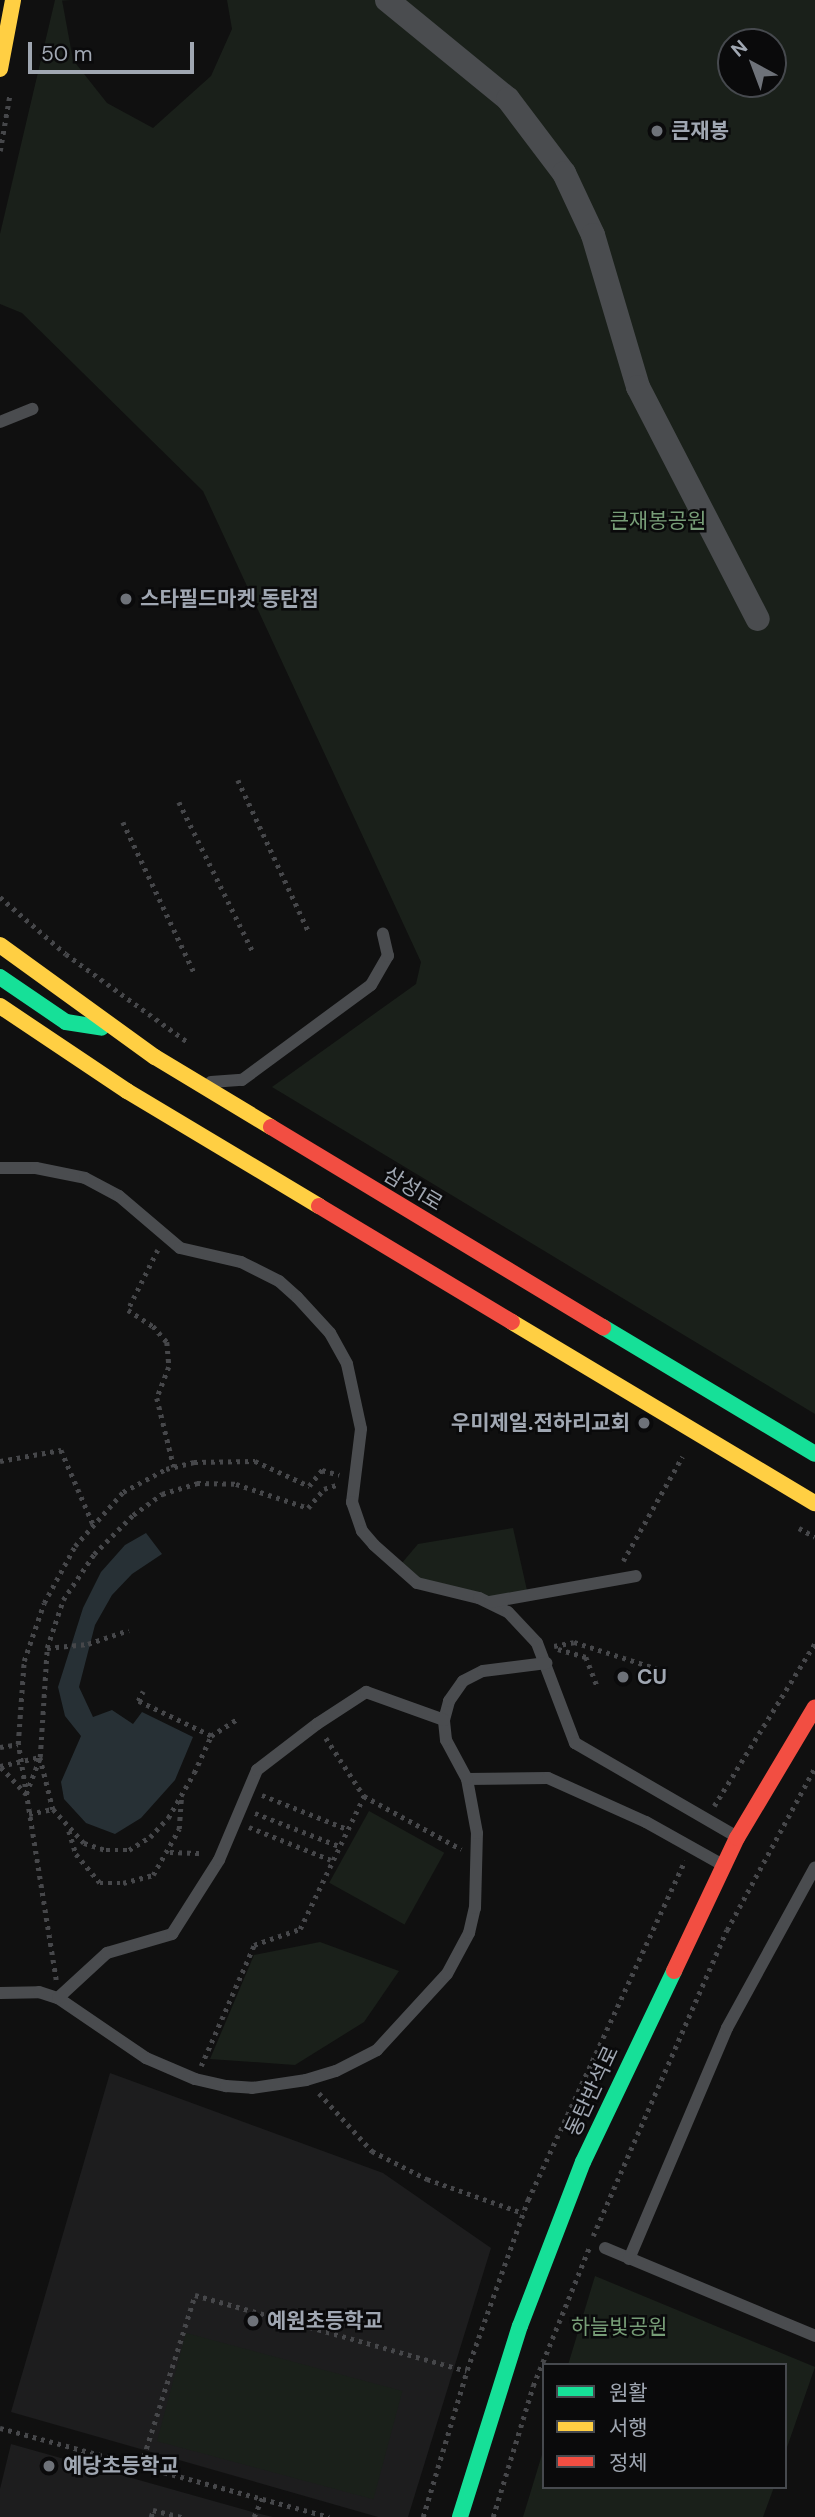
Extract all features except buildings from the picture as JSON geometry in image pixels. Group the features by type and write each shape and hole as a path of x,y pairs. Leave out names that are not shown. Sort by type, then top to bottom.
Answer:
{"street":[{"path":"0,69 13,0"},
{"path":"387,0 508,99 564,173 593,235 638,387 758,619"},
{"name":"삼성1로","path":"0,945 115,1030 198,1083 815,1454"},
{"path":"0,977 65,1022 115,1030"},
{"path":"0,1006 127,1091 815,1503"},
{"name":"동탄반석로","path":"460,2517 520,2326 583,2162 723,1865 815,1707"}],"lane":[{"path":"0,422 33,409"},
{"path":"198,1083 242,1080 371,985 388,956 383,934"},
{"path":"0,1168 36,1168 85,1178 119,1196 165,1238 180,1248 242,1262 279,1281 330,1333 347,1364 360,1416 353,1479 355,1516 362,1531 396,1570 417,1583 489,1602 527,1628 546,1663 567,1732 575,1743 737,1838"},
{"path":"489,1602 636,1576"},
{"path":"0,1993 39,1992 58,1998 146,2058 195,2079 251,2088 306,2080 336,2071 377,2050 447,1974 469,1933 478,1857 467,1779 453,1759 444,1720 449,1700 463,1681 503,1666 546,1663"},
{"path":"58,1998 107,1953 172,1934 221,1854 257,1770 317,1724 366,1692 444,1720"},
{"path":"467,1779 548,1779 646,1822 723,1865"},
{"path":"629,2259 727,2028 815,1867"},
{"path":"605,2248 815,2336"}],"path":[{"path":"238,780 309,932"},
{"path":"179,802 253,952"},
{"path":"123,822 194,972"},
{"path":"165,1238 128,1310 153,1326 167,1342 169,1367 157,1398 174,1467"},
{"path":"0,1461 61,1450 93,1524"},
{"path":"612,1580 682,1457"},
{"path":"58,1998 18,1744 24,1661 44,1602 75,1546 123,1492 174,1467 223,1459 255,1461 309,1486 322,1470 353,1479"},
{"path":"26,1794 40,1756 47,1648 63,1600 94,1554 133,1515 162,1494 197,1483 236,1484 308,1508 324,1489 353,1479"},
{"path":"47,1648 88,1644 129,1630"},
{"path":"598,1688 586,1657 548,1647 574,1642 661,1670"},
{"path":"143,1691 138,1701 211,1736"},
{"path":"40,1756 53,1809 69,1830 84,1843 106,1850 129,1850 149,1837 181,1795 211,1736 237,1719"},
{"path":"317,1724 364,1796 478,1857"},
{"path":"0,1747 18,1744"},
{"path":"26,1794 0,1766 40,1756"},
{"path":"542,2363 617,2176 727,1930 815,1768"},
{"path":"248,1790 347,1829"},
{"path":"69,1830 76,1854 100,1883 123,1883 153,1875 170,1852 179,1829 181,1795"},
{"path":"195,2079 254,1945 300,1929 364,1796"},
{"path":"241,1807 339,1846"},
{"path":"29,1814 53,1809"},
{"path":"235,1821 331,1860"},
{"path":"170,1852 221,1854"},
{"path":"306,2080 372,2151 427,2179 523,2213"},
{"path":"141,2465 195,2295 467,2371"},
{"path":"493,2517 542,2364"},
{"path":"0,2428 329,2517"},
{"path":"254,2517 262,2498"},
{"path":"151,2517 153,2510 182,2517"}],"shaded area":[{"path":"146,1533 162,1554 132,1574 112,1595 95,1625 79,1687 93,1717 112,1710 133,1724 142,1712 193,1737 175,1780 141,1818 115,1834 86,1823 64,1799 61,1782 81,1736 65,1716 58,1687 83,1608 101,1572 125,1545"},
{"name":"예원초등학교","path":"110,2073 383,2173 491,2248 408,2517 378,2517 11,2412"},
{"name":"예당초등학교","path":"11,2444 273,2517 0,2517 0,2489"}],"green space":[{"name":"큰재봉공원","path":"55,0 62,0 73,60 107,103 153,128 211,76 232,29 227,0 815,0 815,1414 272,1087 416,984 421,962 203,491 22,313 0,304 0,234"},
{"path":"513,1528 528,1595 489,1602 396,1570 418,1544"},
{"path":"369,1811 444,1853 404,1924 329,1883"},
{"path":"320,1942 399,1971 364,2022 295,2065 210,2059 254,1955"},
{"name":"하늘빛공원","path":"595,2276 815,2367 787,2447 787,2363 569,2363"},
{"path":"186,2333 402,2391 373,2499 157,2441"},
{"path":"542,2455 542,2489 773,2489 763,2517 523,2517"}],"traffic: fast":[{"path":"0,977 66,1022 102,1028"},
{"path":"603,1327 815,1454"},
{"path":"460,2517 520,2326 583,2162 674,1971"}],"traffic: slow":[{"path":"0,69 13,0"},
{"path":"0,945 155,1057 271,1127"},
{"path":"0,1006 127,1091 319,1206"},
{"path":"512,1322 815,1503"}],"traffic: jam":[{"path":"271,1127 603,1327"},
{"path":"319,1206 512,1322"},
{"path":"674,1971 737,1838 815,1707"}],"place":[{"name":"큰재봉","path":"657,131"},
{"name":"스타필드마켓 동탄점","path":"126,599"},
{"name":"우미제일.전하리교회","path":"644,1423"},
{"name":"CU","path":"623,1677"},
{"name":"예원초등학교","path":"253,2321"},
{"name":"예당초등학교","path":"49,2466"}]}
